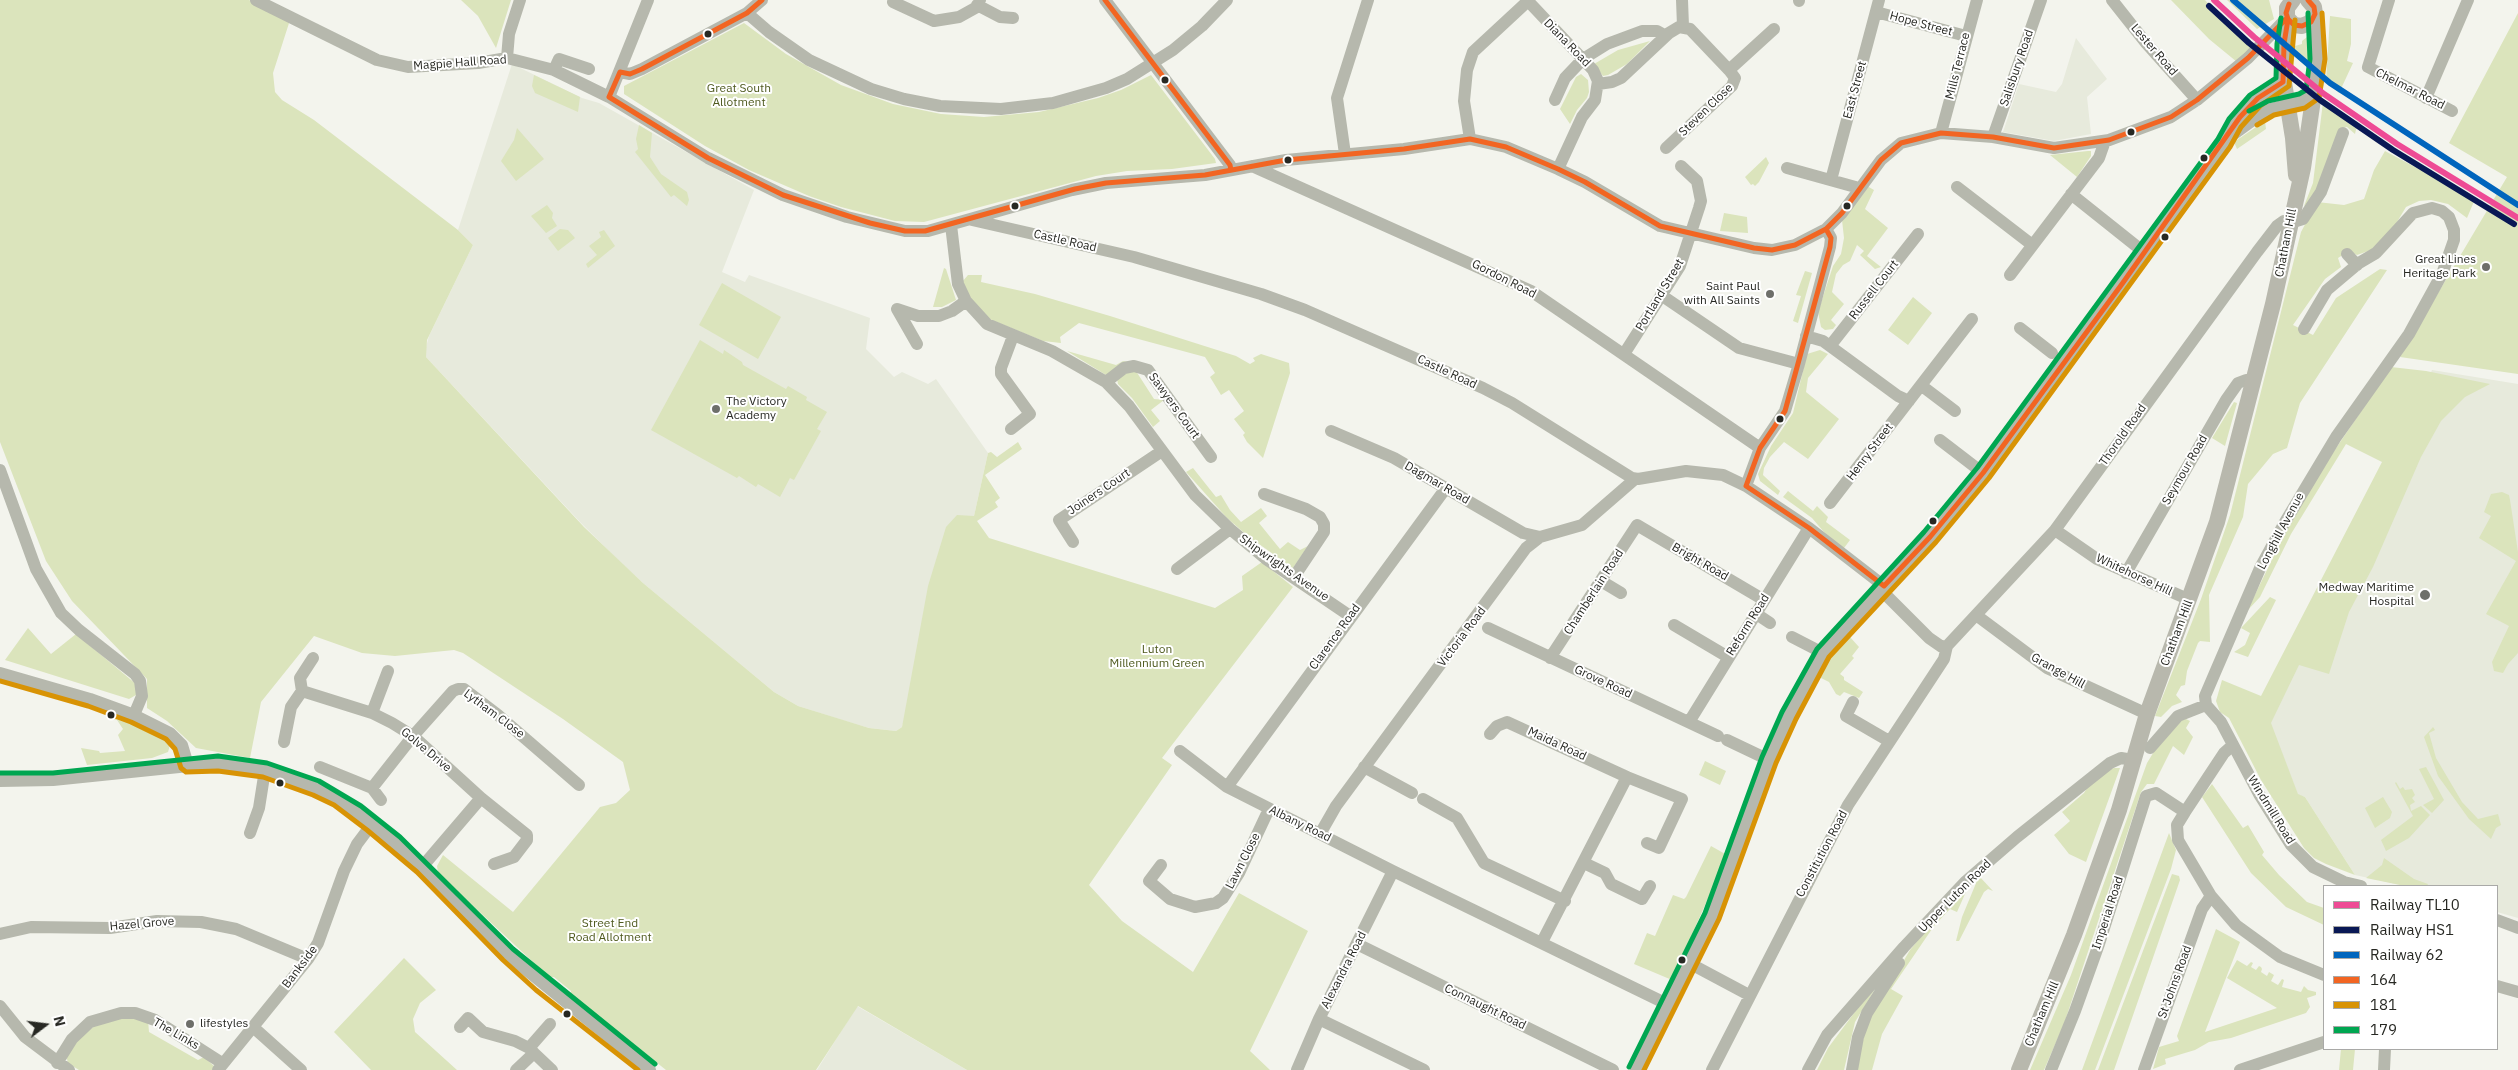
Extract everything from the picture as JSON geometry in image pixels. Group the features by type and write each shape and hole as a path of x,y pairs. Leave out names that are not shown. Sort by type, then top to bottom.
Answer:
{"main road":[{"path":"2277,0 2289,13 2294,25 2302,26 2310,22 2312,4"},
{"name":"Chatham Hill","path":"2019,1070 2067,955 2113,827 2147,714 2190,600 2216,522 2283,265 2302,168 2318,55 2312,4"},
{"name":"Chatham Hill","path":"2289,13 2284,44 2283,82 2293,138 2293,166 2298,184"}],"street":[{"name":"Magpie Hall Road","path":"256,0 377,60 391,64 408,67 507,58 554,70 609,97 708,158 799,202 862,221 905,231 928,231 1097,185 1184,178 1286,160 1404,149 1470,139 1506,146 1558,169 1585,182 1660,226 1757,249 1772,250 1795,245 1826,229 1842,213 1881,160 1898,145 1918,137 1941,133 1992,137 2054,148 2105,141 2171,116 2197,100 2248,58 2289,13"},
{"path":"507,58 509,34 520,0"},
{"path":"609,97 648,0"},
{"path":"620,72 634,73 747,13 762,0"},
{"path":"1105,0 1232,170"},
{"path":"747,13 769,32 805,58 852,81 904,99 958,108 1009,109 1053,104 1110,87 1173,50 1202,26 1227,0"},
{"path":"1345,154 1337,98 1368,0"},
{"path":"1470,139 1464,101 1468,70 1473,52 1528,0"},
{"name":"Diana Road","path":"1528,0 1596,74 1598,84"},
{"name":"Mills Terrace","path":"1941,133 1977,0"},
{"name":"Salisbury Road","path":"1992,137 2041,0"},
{"name":"Lester Road","path":"2112,0 2146,43 2197,100"},
{"name":"Chelmar Road","path":"2389,0 2368,67 2452,111"},
{"path":"2426,98 2468,0"},
{"path":"893,2 934,21 959,17 979,2 1000,17 1013,18"},
{"path":"1683,26 1687,2"},
{"name":"Hope Street","path":"1877,6 1966,36"},
{"name":"East Street","path":"1831,180 1877,6"},
{"path":"1558,169 1582,117 1595,100 1598,84 1614,82 1621,78 1675,28 1683,26 1690,29 1729,70 1774,28"},
{"path":"1555,100 1565,78 1583,59 1611,41 1633,33 1654,30 1666,36"},
{"path":"554,70 559,59 590,69"},
{"name":"Steven Close","path":"1666,148 1732,86 1735,78 1729,70"},
{"path":"1636,1070 1689,963 1724,884 1769,760 1789,716 1823,653 1930,537 1983,473 2224,143 2235,124 2251,105 2283,82"},
{"path":"2224,143 2246,124 2267,110 2302,101 2313,94"},
{"name":"Thorold Road","path":"1946,646 2055,530 2277,226 2284,221 2291,222 2303,219 2321,192 2343,133"},
{"path":"2010,275 2031,244 2099,158 2105,141"},
{"name":"Gordon Road","path":"1252,166 1518,284 1624,354 1760,448"},
{"path":"1681,166 1696,181 1701,201 1691,234"},
{"path":"1787,168 1859,188"},
{"path":"1957,187 2031,244"},
{"path":"2071,194 2144,253"},
{"name":"Longhill Avenue","path":"2206,705 2205,696 2261,566 2285,522 2336,437 2395,355 2424,309 2444,270 2454,240 2451,221 2442,211 2428,208 2415,212 2381,249 2357,265"},
{"name":"Castle Road","path":"972,220 1134,257 1261,294 1305,310 1490,392 1635,479"},
{"name":"Shipwrights Avenue","path":"951,225 958,284 966,301 987,324 1052,351 1106,382 1129,406 1195,495 1230,530 1266,559 1350,616"},
{"path":"1746,486 1760,448 1784,411 1799,364 1830,246 1831,238 1826,229"},
{"name":"Portland Street","path":"1624,354 1680,266 1691,234"},
{"name":"Russell Court","path":"1830,346 1918,234"},
{"path":"2304,329 2326,292 2357,265 2348,254"},
{"path":"1661,295 1739,348 1799,364"},
{"path":"917,344 897,309 918,316 939,316 952,311 966,301"},
{"name":"Henry Street","path":"1830,503 1972,319"},
{"path":"2020,328 2052,353"},
{"path":"1011,429 1030,414 1002,374 1001,368 1013,336"},
{"path":"1806,336 1820,340 1830,346 1898,396 1909,401"},
{"name":"Sawyers Court","path":"1106,382 1124,368 1134,366 1148,370 1211,457"},
{"name":"Seymour Road","path":"2126,573 2235,387 2243,380 2254,381"},
{"path":"1922,386 1955,410"},
{"name":"Dagmar Road","path":"1331,431 1394,458 1523,533 1540,538"},
{"path":"1940,440 1983,473"},
{"name":"Joiners Court","path":"1073,542 1059,520 1162,451"},
{"path":"0,470 36,569 61,613 79,630 135,674 140,681 142,696 134,715"},
{"path":"1635,479 1674,472 1702,472 1723,475 1746,486 1809,528 1882,588 1929,638 1942,647 1946,646"},
{"name":"Victoria Road","path":"1320,834 1336,806 1364,767 1526,548 1540,538 1582,525 1635,479"},
{"name":"Clarence Road","path":"1227,787 1350,616 1446,488"},
{"path":"1264,494 1306,509 1320,517 1324,524 1324,532 1294,577"},
{"name":"Chamberlain Road","path":"1550,658 1637,525"},
{"name":"Bright Road","path":"1637,525 1764,600"},
{"name":"Reform Road","path":"1689,722 1809,528"},
{"path":"1177,569 1230,530"},
{"name":"Whitehorse Hill","path":"2055,530 2097,558 2126,573 2190,600"},
{"path":"1602,581 1621,593"},
{"path":"1755,613 1770,623"},
{"name":"Grange Hill","path":"1976,615 2047,668 2147,714"},
{"path":"1674,625 1728,657"},
{"name":"Grove Road","path":"1488,628 1769,760"},
{"path":"1792,636 1823,653"},
{"name":"Constitution Road","path":"1712,1070 1848,805 1944,659 1946,646"},
{"path":"284,742 292,707 302,691 300,678 312,658"},
{"path":"372,713 388,671"},
{"path":"0,673 90,699 134,715 176,737 182,745 188,765"},
{"name":"Lytham Close","path":"412,736 453,691 464,689 527,739 562,780 579,785"},
{"name":"Golve Drive","path":"302,691 372,713 412,736 481,798 526,835 527,840 514,857 494,864"},
{"path":"1853,702 1846,716 1889,741"},
{"path":"2150,748 2178,716 2206,705"},
{"name":"Windmill Road","path":"2206,705 2218,718 2259,794 2291,845 2313,867 2344,882 2357,885"},
{"name":"Maida Road","path":"1490,734 1497,726 1507,722 1627,777 1682,799 1659,848 1647,843"},
{"path":"372,788 412,736"},
{"path":"2233,745 2224,753 2177,825 2178,840 2211,896 2236,925 2266,949 2300,967 2323,975"},
{"name":"Albany Road","path":"1180,751 1227,787 1269,809 1669,1005"},
{"name":"Upper Luton Road","path":"1808,1070 1827,1035 1904,947 1965,882 2086,781 2116,759 2133,760"},
{"path":"0,782 54,780 218,763 265,770 316,788 338,799 372,824 422,868 508,955 650,1070"},
{"path":"320,767 372,788 381,800"},
{"path":"1364,767 1457,818 1484,862 1565,901"},
{"path":"250,833 259,808 265,770"},
{"path":"1542,942 1565,901 1627,777"},
{"name":"Imperial Road","path":"2051,1070 2096,952 2146,796 2156,793 2185,812"},
{"path":"422,868 481,798"},
{"name":"Lawn Close","path":"1161,865 1148,881 1170,900 1195,907 1216,903 1223,898 1239,873 1269,809"},
{"name":"Bankside","path":"220,1067 308,959 318,943 344,871 357,844 372,824"},
{"path":"1584,862 1605,873 1611,884 1642,899 1650,886"},
{"name":"Alexandra Road","path":"1297,1070 1319,1019 1393,871"},
{"name":"St Johns Road","path":"2144,1070 2202,909 2211,896"},
{"path":"2498,920 2518,928"},
{"name":"Hazel Grove","path":"0,934 31,927 110,928 157,921 202,922 236,929 308,959"},
{"name":"Connaught Road","path":"1357,944 1613,1070"},
{"path":"1852,1070 1858,1036 1867,1013 1907,952 1904,947"},
{"path":"1689,963 1749,995"},
{"path":"2498,986 2518,992"},
{"path":"0,1006 26,1037 57,1063 69,1070"},
{"name":"The Links","path":"57,1063 72,1039 90,1022 121,1012 135,1013 154,1020 220,1067"},
{"path":"460,1026 468,1018 483,1032 515,1041 531,1051 552,1070"},
{"path":"1319,1019 1424,1070"},
{"path":"516,1070 550,1024"},
{"path":"253,1027 301,1070"},
{"path":"2240,1070 2323,1042"},
{"path":"2384,1070 2385,1050"}],"shaded area":[{"path":"2076,38 2107,79 2087,97 2091,134 2054,141 2003,132 2019,84 2056,92 2062,84"},
{"name":"The Victory Academy","path":"512,64 582,98 599,103 754,190 722,272 745,282 749,275 870,318 866,349 894,377 902,372 928,384 936,379 988,453 974,516 902,727 896,731 869,728 798,706 774,692 618,560 426,357 425,351 429,336 473,245 458,230"},
{"name":"Medway Maritime Hospital","path":"2432,370 2518,384 2518,918 2498,912 2498,885 2400,885 2355,875 2305,797 2298,795 2270,723 2364,524"},
{"path":"857,1006 967,1070 817,1070"}],"green space":[{"path":"0,0 249,0 290,20 273,73 275,92 282,100 314,120 458,230 473,245 427,340 426,357 584,527 643,583 774,692 798,706 869,728 896,731 902,727 928,586 946,527 957,515 974,516 988,453 991,452 997,457 1018,442 1022,449 985,475 1000,498 995,502 998,507 977,521 989,538 1215,608 1243,590 1242,576 1262,562 1293,587 1162,758 1172,765 1089,885 1122,921 1193,972 1239,893 1308,931 1250,1051 1270,1070 967,1070 858,1006 816,1070 666,1070 571,994 571,991 554,977 549,977 438,873 437,866 443,855 513,912 600,807 616,803 630,790 623,762 563,719 463,653 454,650 395,656 362,653 314,636 261,702 250,758 196,748 167,721 147,708 147,679 72,601 46,561 0,442"},
{"path":"461,0 511,0 496,48 478,16"},
{"path":"2171,0 2205,0 2221,18 2255,46 2237,62 2209,39"},
{"path":"2227,0 2269,0 2274,19 2257,29"},
{"name":"Great Lines Heritage Park","path":"2518,13 2518,374 2400,357 2507,177 2449,143"},
{"path":"2330,16 2351,19 2351,44 2347,61 2353,63 2339,93 2326,82"},
{"name":"Great South Allotment","path":"744,23 786,54 841,85 893,104 941,114 984,117 1039,112 1098,98 1121,90 1151,75 1215,159 1216,163 1172,169 1127,171 1096,176 924,222 895,221 841,207 809,196 749,170 705,146 624,94 624,86"},
{"path":"2307,37 2311,38 2313,73 2291,53 2291,47 2302,44 2302,41"},
{"path":"1650,41 1627,64 1608,75 1603,76 1594,64 1618,50"},
{"path":"1581,74 1588,80 1589,92 1570,124 1560,109 1576,77"},
{"path":"534,75 580,97 578,112 535,93 532,86"},
{"path":"2323,102 2357,125 2355,134 2347,127 2342,128 2313,200 2304,206 2313,183"},
{"path":"2265,121 2266,129 2237,149 2234,142"},
{"path":"639,125 652,133 650,157 661,174 687,192 689,200 687,206 674,195 671,197 635,152 638,149 636,139"},
{"path":"517,128 544,159 516,181 501,161 514,140"},
{"path":"2091,151 2091,156 2077,177 2050,155"},
{"path":"2385,151 2475,199 2467,218 2448,204 2431,200 2419,201 2406,207 2391,232 2371,250 2357,255 2349,251 2338,258 2341,267 2325,279 2293,325 2313,335 2336,298 2380,269 2387,270 2300,403 2287,448 2273,454 2248,484 2243,517 2209,595 2210,642 2200,641 2198,643 2187,671 2185,685 2181,686 2176,695 2182,702 2172,706 2161,717 2155,716 2201,599 2230,515 2301,232 2317,202 2344,205 2364,199 2374,170"},
{"path":"1766,157 1769,163 1759,182 1755,186 1751,185 1745,177"},
{"path":"1867,186 1874,190 1865,209 1888,228 1867,256 1881,267 1875,269 1860,255 1864,251 1857,245 1850,261 1843,265 1836,274 1832,292 1844,304 1831,320 1836,325 1833,329 1825,330 1821,327 1818,312 1833,266 1841,254 1844,238 1842,220"},
{"path":"547,205 553,213 552,218 557,226 546,233 531,216"},
{"path":"1724,213 1747,217 1748,233 1720,231"},
{"path":"560,229 568,230 575,238 558,251 548,238"},
{"path":"604,230 615,246 588,268 586,264 597,255 589,246 601,237 599,232"},
{"path":"944,268 946,269 956,300 942,307 933,307"},
{"path":"1805,271 1812,273 1798,323 1793,321 1801,296 1796,295"},
{"path":"968,275 982,275 981,282 1035,294 1110,316 1236,356 1250,364 1255,361 1253,358 1261,354 1289,363 1290,373 1263,458 1247,442 1243,435 1245,433 1234,419 1244,411 1229,390 1221,395 1210,377 1215,373 1205,357 1079,323 1060,337 1061,343 1043,341 989,319 974,304 962,282"},
{"path":"722,283 781,317 758,359 699,325"},
{"path":"1913,297 1932,313 1908,345 1888,330"},
{"path":"700,340 723,354 724,350 742,362 743,365 786,389 788,386 807,397 806,400 827,412 817,429 821,431 794,480 790,478 780,497 758,484 756,487 739,476 737,478 651,430"},
{"path":"1820,350 1828,354 1808,378 1806,392 1839,419 1808,459 1784,442 1770,457 1764,468 1763,475 1780,491 1778,495 1760,481 1758,474 1771,446 1793,413 1807,354"},
{"path":"1067,351 1116,365 1123,361 1129,362 1106,375"},
{"path":"2391,367 2426,371 2490,384 2465,397 2441,421 2421,457 2373,567 2349,612 2329,674 2299,665 2271,723 2298,794 2305,797 2355,875 2314,858 2304,848 2261,780 2229,718 2220,712 2216,701 2222,680 2261,696 2382,462 2346,444 2291,534 2260,597 2247,611 2284,535 2326,463"},
{"path":"1134,368 1154,399 1164,400 1151,410 1160,421 1153,427 1132,398 1118,384 1117,379"},
{"path":"2234,402 2237,403 2225,446 2212,438"},
{"path":"1193,468 1216,497 1221,495 1230,510 1241,522 1261,508 1267,516 1259,523 1280,549 1288,542 1300,550 1308,546 1293,568 1249,537 1227,518 1186,472"},
{"path":"1788,491 1813,511 1817,506 1828,517 1826,522 1850,540 1841,552 1812,518 1783,497"},
{"path":"2502,492 2509,495 2518,552 2518,653 2503,673 2494,671 2492,662 2509,626 2486,614 2516,561 2479,538 2491,516 2484,512 2491,494"},
{"path":"2270,597 2276,600 2248,657 2234,652 2245,645 2250,633 2241,628"},
{"path":"28,628 51,654 76,634 136,684 136,695 129,699 5,660"},
{"path":"1850,637 1859,647 1852,656 1854,658 1840,674 1844,677 1844,680 1863,692 1859,698 1844,692 1840,696 1836,694 1829,682 1817,676 1836,651"},
{"path":"112,710 168,735 171,742 168,752 152,758 87,765 81,748 99,751 100,753 125,751 118,735 123,729 117,720 111,719 109,715"},
{"path":"2186,719 2190,721 2186,728 2193,737 2184,755 2173,746 2154,784 2147,784 2141,792 2064,1024 2044,1070 2030,1070 2071,975 2147,763 2158,745 2181,720"},
{"path":"2433,727 2435,730 2429,733 2436,758 2462,802 2478,819 2498,814 2501,825 2496,828 2491,839 2469,819 2438,776 2424,737"},
{"path":"1705,761 1726,771 1720,785 1699,775"},
{"path":"2426,767 2444,800 2432,813 2423,805 2434,799 2419,769"},
{"path":"2120,768 2086,862 2069,854 2054,835 2070,821 2062,812 2084,793 2090,783 2105,771"},
{"path":"2396,782 2400,789 2403,787 2405,790 2412,789 2415,795 2412,798 2415,802 2410,805 2411,811 2421,806 2430,815 2409,838 2386,851 2381,840 2413,816"},
{"path":"2212,784 2243,828 2248,825 2264,852 2262,855 2279,875 2307,902 2323,908 2323,925 2286,907 2251,873 2202,797"},
{"path":"2383,797 2392,812 2390,818 2375,828 2365,808"},
{"path":"2169,833 2176,850 2171,869 2095,1070 2082,1070"},
{"path":"1711,846 1727,855 1672,980 1634,964 1647,933 1655,936 1673,895 1684,899 1686,897"},
{"path":"2384,858 2414,879 2428,884 2400,885 2366,878 2382,865"},
{"path":"2172,874 2179,876 2180,880 2114,1070 2098,1070"},
{"path":"1979,876 1993,891 1988,889 1984,892 1959,941 1956,941 1962,917"},
{"path":"1969,885 1957,912 1950,909 1934,926 1891,989 1903,996 1882,1034 1872,1070 1856,1070 1867,1023 1910,950 1932,923"},
{"path":"2216,929 2240,942 2205,1032 2277,1008 2227,978 2237,960 2247,966 2251,962 2253,963 2251,967 2256,970 2259,966 2261,967 2261,972 2267,976 2269,972 2274,975 2271,981 2278,985 2282,979 2284,980 2282,987 2301,992 2304,986 2308,990 2316,992 2316,995 2307,998 2310,1007 2306,1013 2231,1038 2209,1042 2195,1050 2165,1059 2166,1064 2153,1069 2159,1047 2179,1041 2177,1036"},
{"path":"404,958 436,990 420,1003 413,1019 415,1032 457,1070 371,1070 334,1032"},
{"path":"1875,985 1875,989 1855,1022 1844,1070 1817,1070 1828,1048"},
{"path":"137,1018 148,1020 149,1032 198,1060 204,1057 214,1066 212,1070 79,1070 68,1063 66,1055 71,1045 102,1020"},
{"path":"2341,1050 2355,1050 2353,1070 2339,1070"}],"rail line":[{"name":"TL10","path":"2214,0 2254,37 2324,94 2397,144 2518,218"},
{"name":"62","path":"2233,0 2330,83 2518,205"},
{"name":"HS1","path":"2209,6 2249,43 2320,100 2393,150 2514,224"}],"transit line":[{"name":"164","path":"762,0 747,13 642,69 630,74 620,72 609,97 708,158 783,195 870,223 905,231 925,231 1075,189 1106,183 1205,175 1286,160 1404,149 1470,139 1506,147 1558,169 1585,182 1660,226 1754,248 1772,250 1795,245 1826,229 1842,213 1881,160 1901,143 1941,133 1993,137 2054,148 2109,140 2171,117 2197,100 2248,58 2287,18"},
{"name":"164","path":"1105,0 1230,165 1231,170"},
{"name":"164","path":"2289,4 2286,13 2288,19 2294,25 2302,26 2311,22 2315,14 2314,7 2308,0"},
{"name":"179","path":"2249,111 2268,101 2299,94 2306,90 2310,59 2308,13"},
{"name":"181","path":"2257,125 2274,115 2305,108 2319,98 2325,59 2322,13"},
{"name":"179","path":"1629,1067 1705,913 1762,757 1782,712 1817,649 1924,532 1977,468 2218,139 2229,119 2250,95 2276,78 2277,44 2281,18"},
{"name":"164","path":"1826,229 1831,238 1830,247 1785,411 1760,448 1746,486 1809,528 1884,586 1930,537 1983,473 2122,284 2240,117 2258,98 2283,82 2284,44 2288,19"},
{"name":"181","path":"1644,1070 1719,919 1776,763 1796,719 1829,657 1936,542 1989,478 2230,147 2241,127 2260,106 2289,86 2295,20"},
{"name":"181","path":"0,681 88,706 131,722 166,739 175,749 181,768 186,772 218,771 263,777 313,795 334,805 417,872 503,960 536,990 638,1070"},
{"name":"179","path":"0,773 53,773 218,756 267,763 319,781 361,806 400,837 513,949 655,1064"}],"place":[{"name":"Great Lines Heritage Park","path":"2486,267"},
{"name":"Saint Paul with All Saints","path":"1770,294"},
{"name":"The Victory Academy","path":"716,409"},
{"name":"Medway Maritime Hospital","path":"2425,595"},
{"name":"lifestyles","path":"190,1024"}],"park label":[{"name":"Luton Millennium Green","path":"1157,657"},
{"name":"Street End Road Allotment","path":"610,931"}]}
